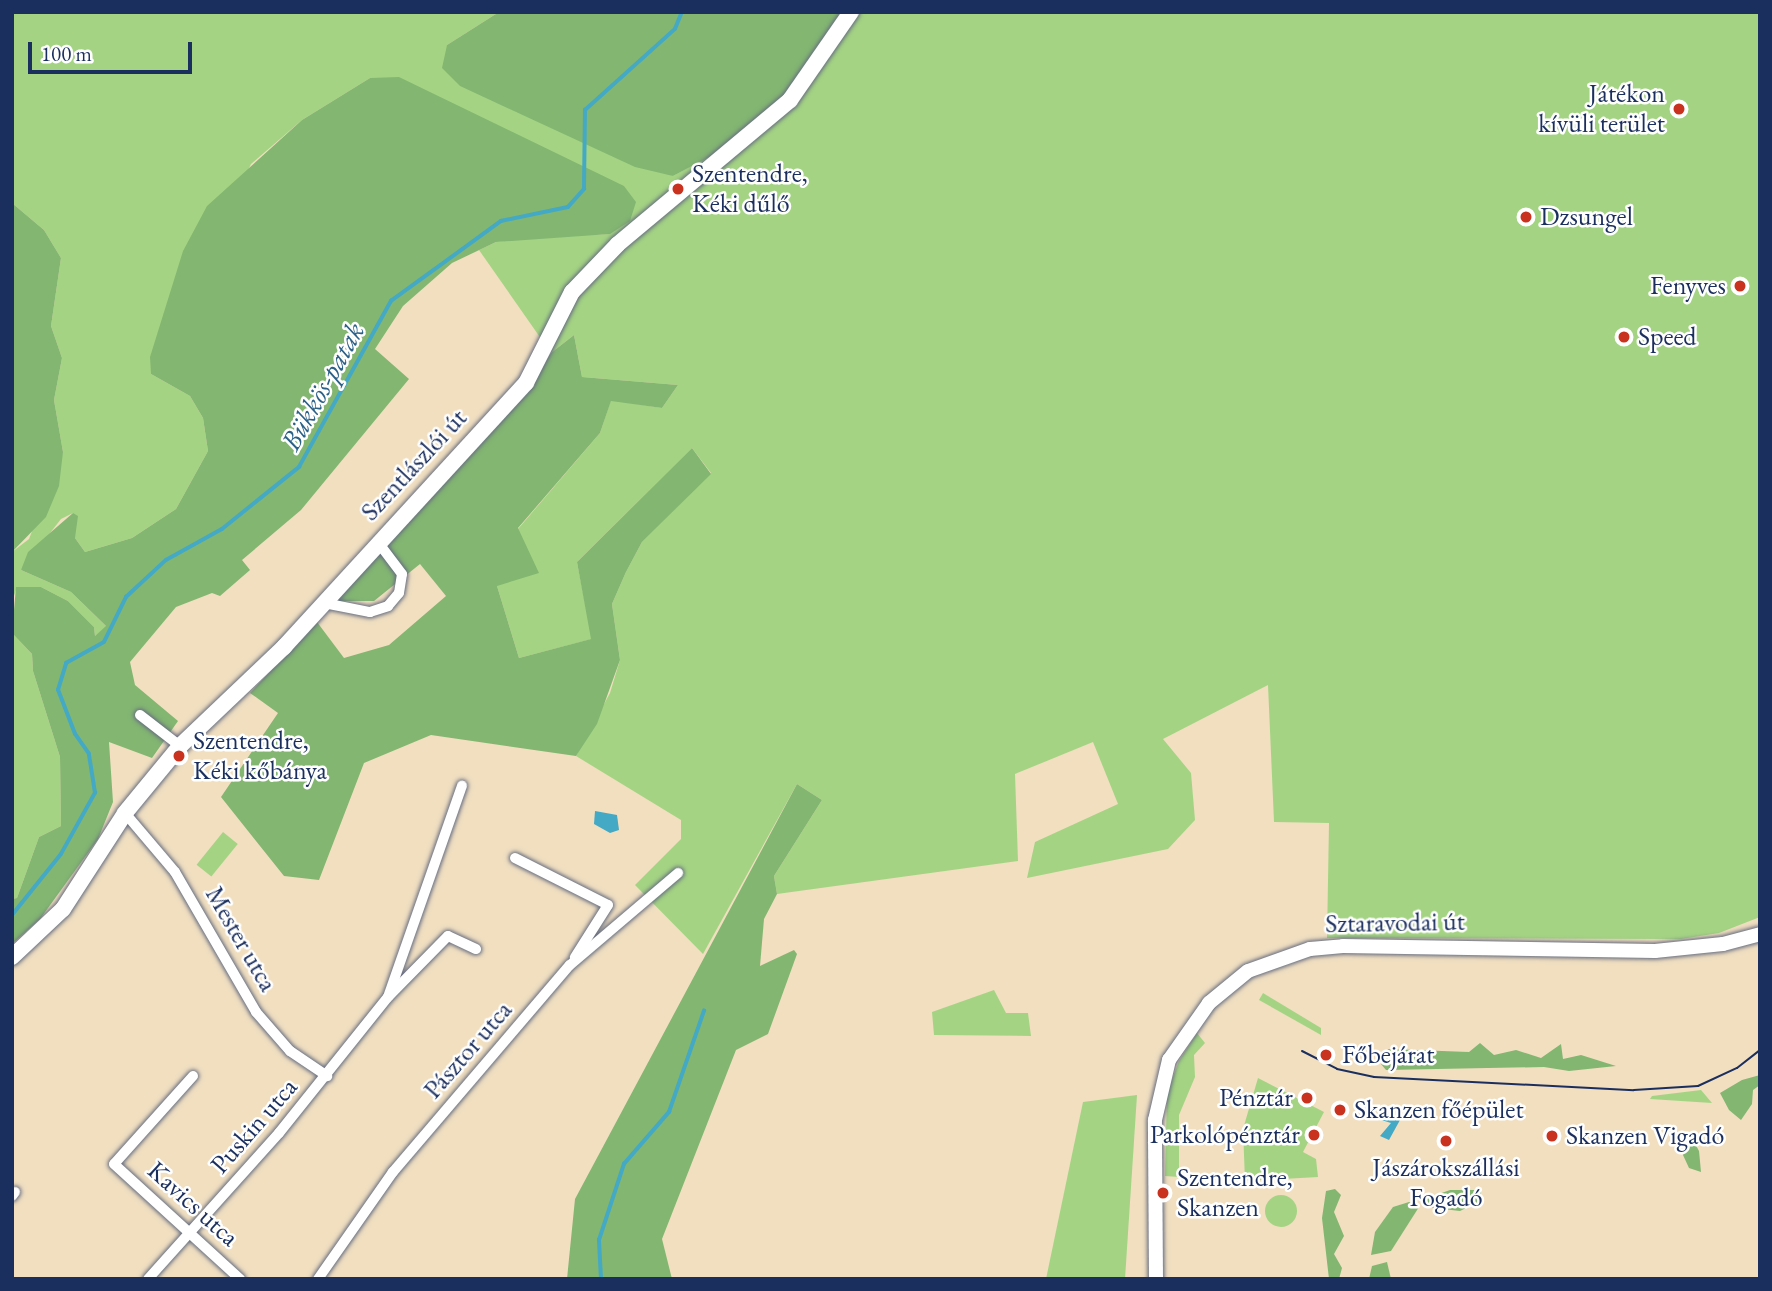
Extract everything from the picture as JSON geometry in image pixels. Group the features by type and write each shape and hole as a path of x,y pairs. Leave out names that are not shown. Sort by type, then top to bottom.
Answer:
{"main road":[{"name":"Szentlászlói út","path":"12,957 64,909 125,813 180,746 324,603 377,541 526,383 572,292 618,244 790,100 851,12"}],"street":[{"path":"324,603 370,612 388,606 400,593 402,575 377,541"},
{"path":"140,715 180,746"},
{"name":"Puskin utca","path":"388,997 462,786"},
{"name":"Mester utca","path":"125,813 148,834 175,872 257,1012 290,1051 327,1076"},
{"path":"515,858 608,905 570,965"},
{"name":"Pásztor utca","path":"318,1279 393,1172 570,965 678,873"},
{"name":"Sztaravodai út","path":"1156,1279 1155,1131 1166,1071 1181,1039 1209,1003 1248,971 1310,949 1343,946 1656,951 1723,944 1760,934"},
{"name":"Puskin utca","path":"148,1279 327,1076 388,997 448,936 476,949"},
{"name":"Kavics utca","path":"193,1076 114,1164 240,1279"}],"green space":[{"path":"12,12 499,12 447,45 673,176 695,164 850,12 1760,12 1760,917 1719,933 1681,939 1327,938 1329,823 1274,822 1268,685 1163,739 1191,773 1195,820 1168,849 1027,878 1035,842 1118,804 1093,742 1015,774 1018,861 777,894 774,876 822,800 797,784 703,954 635,885 681,839 681,820 576,756 610,693 620,660 612,604 626,572 642,542 711,473 692,448 577,562 592,639 519,658 497,586 518,529 600,433 611,400 662,408 678,385 582,377 574,335 551,353 479,250 496,242 537,237 610,234 370,78 302,120 251,164 151,374 190,396 203,418 208,451 176,509 132,538 85,552 75,538 73,513 61,519 21,570 71,592 107,627 95,636 94,627 68,601 41,587 17,587 12,602 12,552 29,539 63,452 54,400 62,358 51,326 61,258 44,230 12,203"},
{"path":"499,12 850,12 794,90 728,147 673,176 635,167 460,86 442,68 447,45"},
{"path":"399,77 624,186 636,202 630,221 610,234 496,242 452,263 403,306 375,349 409,379 301,510 242,560 250,570 220,596 212,593 176,607 130,662 135,685 178,721 152,758 109,742 113,802 98,839 40,919 12,944 12,899 17,898 39,837 61,826 60,757 33,671 32,654 12,633 16,587 41,587 68,601 94,627 95,636 106,626 71,592 21,570 28,552 73,513 78,516 75,538 85,552 132,538 176,509 208,451 203,418 190,396 151,374 150,357 183,251 207,206 302,120 370,78"},
{"path":"12,203 44,230 61,258 51,326 62,358 54,400 63,452 59,486 46,517 12,552"},
{"path":"574,335 582,377 678,385 662,408 611,401 600,433 518,528 539,573 497,586 519,658 591,639 577,562 692,448 711,474 642,542 626,572 612,604 620,660 597,724 576,756 431,735 364,763 319,880 284,876 221,797 278,713 250,693 317,622 344,658 389,645 446,596 420,564 374,601 334,601 521,395 551,353"},
{"path":"12,633 32,654 33,671 60,757 61,826 39,837 17,898 12,899"},
{"path":"797,784 822,800 774,876 777,894 764,919 760,966 794,950 797,954 768,1034 736,1050 662,1239 672,1279 567,1279 575,1199"},
{"path":"223,832 238,844 211,877 197,865"},
{"path":"994,990 1006,1013 1028,1013 1031,1036 934,1035 932,1012"},
{"path":"1263,993 1321,1028 1321,1035 1259,1000"},
{"path":"1197,1033 1205,1043 1194,1055 1195,1077 1179,1115 1179,1177 1165,1176 1167,1093 1179,1061"},
{"path":"1480,1043 1494,1055 1516,1050 1541,1058 1561,1044 1563,1059 1581,1055 1616,1066 1569,1071 1544,1067 1386,1070 1381,1064 1388,1049 1469,1052"},
{"path":"1760,1075 1760,1085 1753,1090 1752,1104 1741,1120 1729,1110 1720,1093 1742,1080"},
{"path":"1258,1078 1324,1112 1303,1152 1316,1159 1318,1177 1245,1181 1243,1129"},
{"path":"1701,1090 1712,1103 1650,1099 1652,1096"},
{"path":"1137,1095 1125,1279 1046,1279 1083,1102"},
{"path":"1693,1140 1699,1151 1701,1172 1689,1168 1683,1155 1687,1141"},
{"path":"1335,1189 1341,1195 1334,1212 1344,1236 1334,1254 1342,1268 1339,1279 1329,1279 1322,1218 1326,1191"},
{"path":"1450,1190 1481,1190 1480,1201 1460,1211 1426,1207 1425,1199"},
{"path":"1281,1195 1292,1200 1297,1211 1292,1222 1281,1227 1270,1222 1265,1211 1270,1200"},
{"path":"1409,1202 1419,1207 1391,1251 1371,1255 1375,1232 1393,1207"},
{"path":"1387,1262 1391,1279 1369,1279 1372,1266"}],"water":[{"path":"595,811 617,815 619,830 610,833 594,824"},
{"path":"1380,1109 1400,1120 1389,1140 1380,1136 1391,1123 1375,1118"}],"waterway":[{"name":"Bükkös-patak","path":"12,915 61,854 95,793 89,754 75,734 58,690 66,663 104,642 126,597 166,560 222,529 299,467 391,301 501,221 568,207 584,189 585,110 675,29 682,12"},
{"path":"601,1279 599,1240 624,1164 669,1112 704,1011"}],"tram line":[{"path":"1302,1051 1337,1069 1374,1077 1634,1090 1698,1086 1737,1068 1760,1050"}],"place":[{"name":"Játékon kívüli terület","path":"1679,109"},
{"name":"Szentendre, Kéki dűlő","path":"678,189"},
{"name":"Dzsungel","path":"1526,217"},
{"name":"Fenyves","path":"1740,286"},
{"name":"Speed","path":"1624,337"},
{"name":"Szentendre, Kéki kőbánya","path":"179,756"},
{"name":"Főbejárat","path":"1326,1055"},
{"name":"Pénztár","path":"1307,1098"},
{"name":"Skanzen főépület","path":"1340,1110"},
{"name":"Parkolópénztár","path":"1314,1135"},
{"name":"Skanzen Vigadó","path":"1552,1136"},
{"name":"Jászárokszállási Fogadó","path":"1446,1141"},
{"name":"Szentendre, Skanzen","path":"1163,1193"}]}
